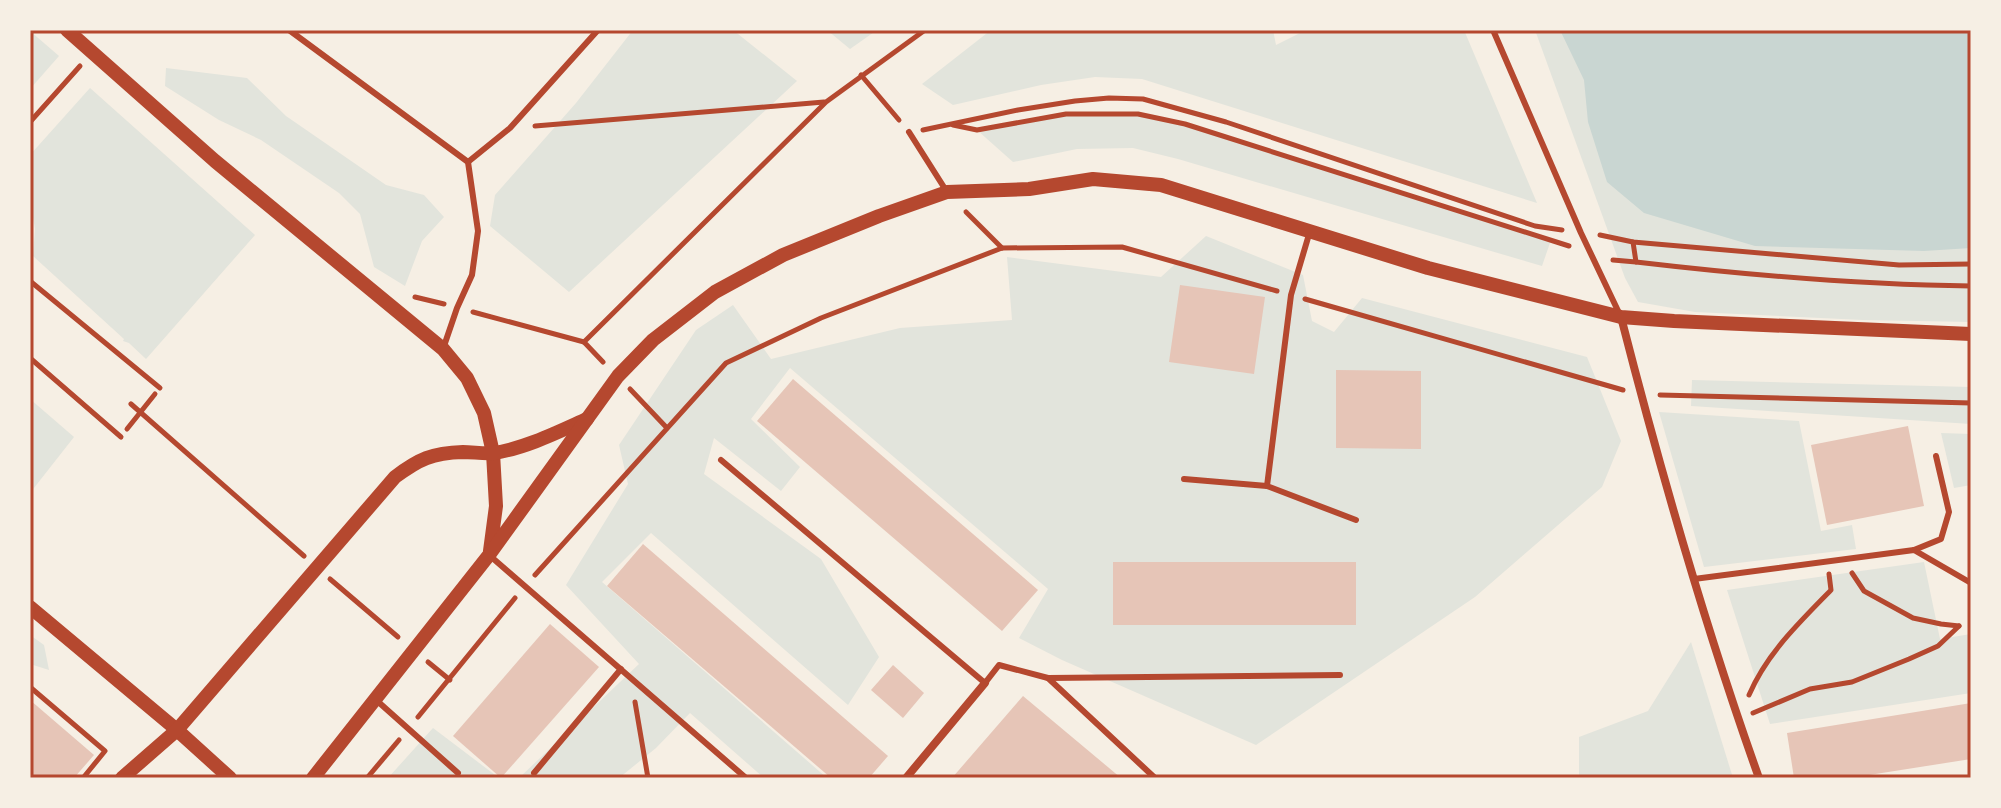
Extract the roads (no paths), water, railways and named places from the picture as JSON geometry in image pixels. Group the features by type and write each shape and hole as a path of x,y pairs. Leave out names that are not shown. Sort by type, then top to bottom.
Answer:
{"street":[{"path":"67,30 215,161 443,349 467,378 484,413 493,453 496,506 489,555"},
{"path":"313,778 489,555 618,376 653,340 715,292 783,255 947,192 1029,189 1093,179 1161,185 1428,268 1621,317 1971,334"},
{"path":"1621,317 1694,579 1759,778"},
{"path":"122,778 177,730 395,477 416,461 438,454 493,453 520,446 587,418"},
{"path":"30,607 230,778"},
{"path":"906,778 985,683"}],"lane":[{"path":"289,30 468,162 478,231 472,275 443,349"},
{"path":"468,162 510,128 598,30"},
{"path":"1493,30 1621,317"},
{"path":"909,132 947,192"},
{"path":"1267,486 1291,295 1310,231"},
{"path":"1694,579 1914,550 1941,539 1949,512 1936,456"},
{"path":"721,460 985,683 999,665 1048,678 1340,675"},
{"path":"1184,479 1267,486 1356,520"},
{"path":"1914,550 1971,583"},
{"path":"489,555 746,778"},
{"path":"534,773 621,669"},
{"path":"1048,678 1155,778"},
{"path":"375,699 458,773"}]}
